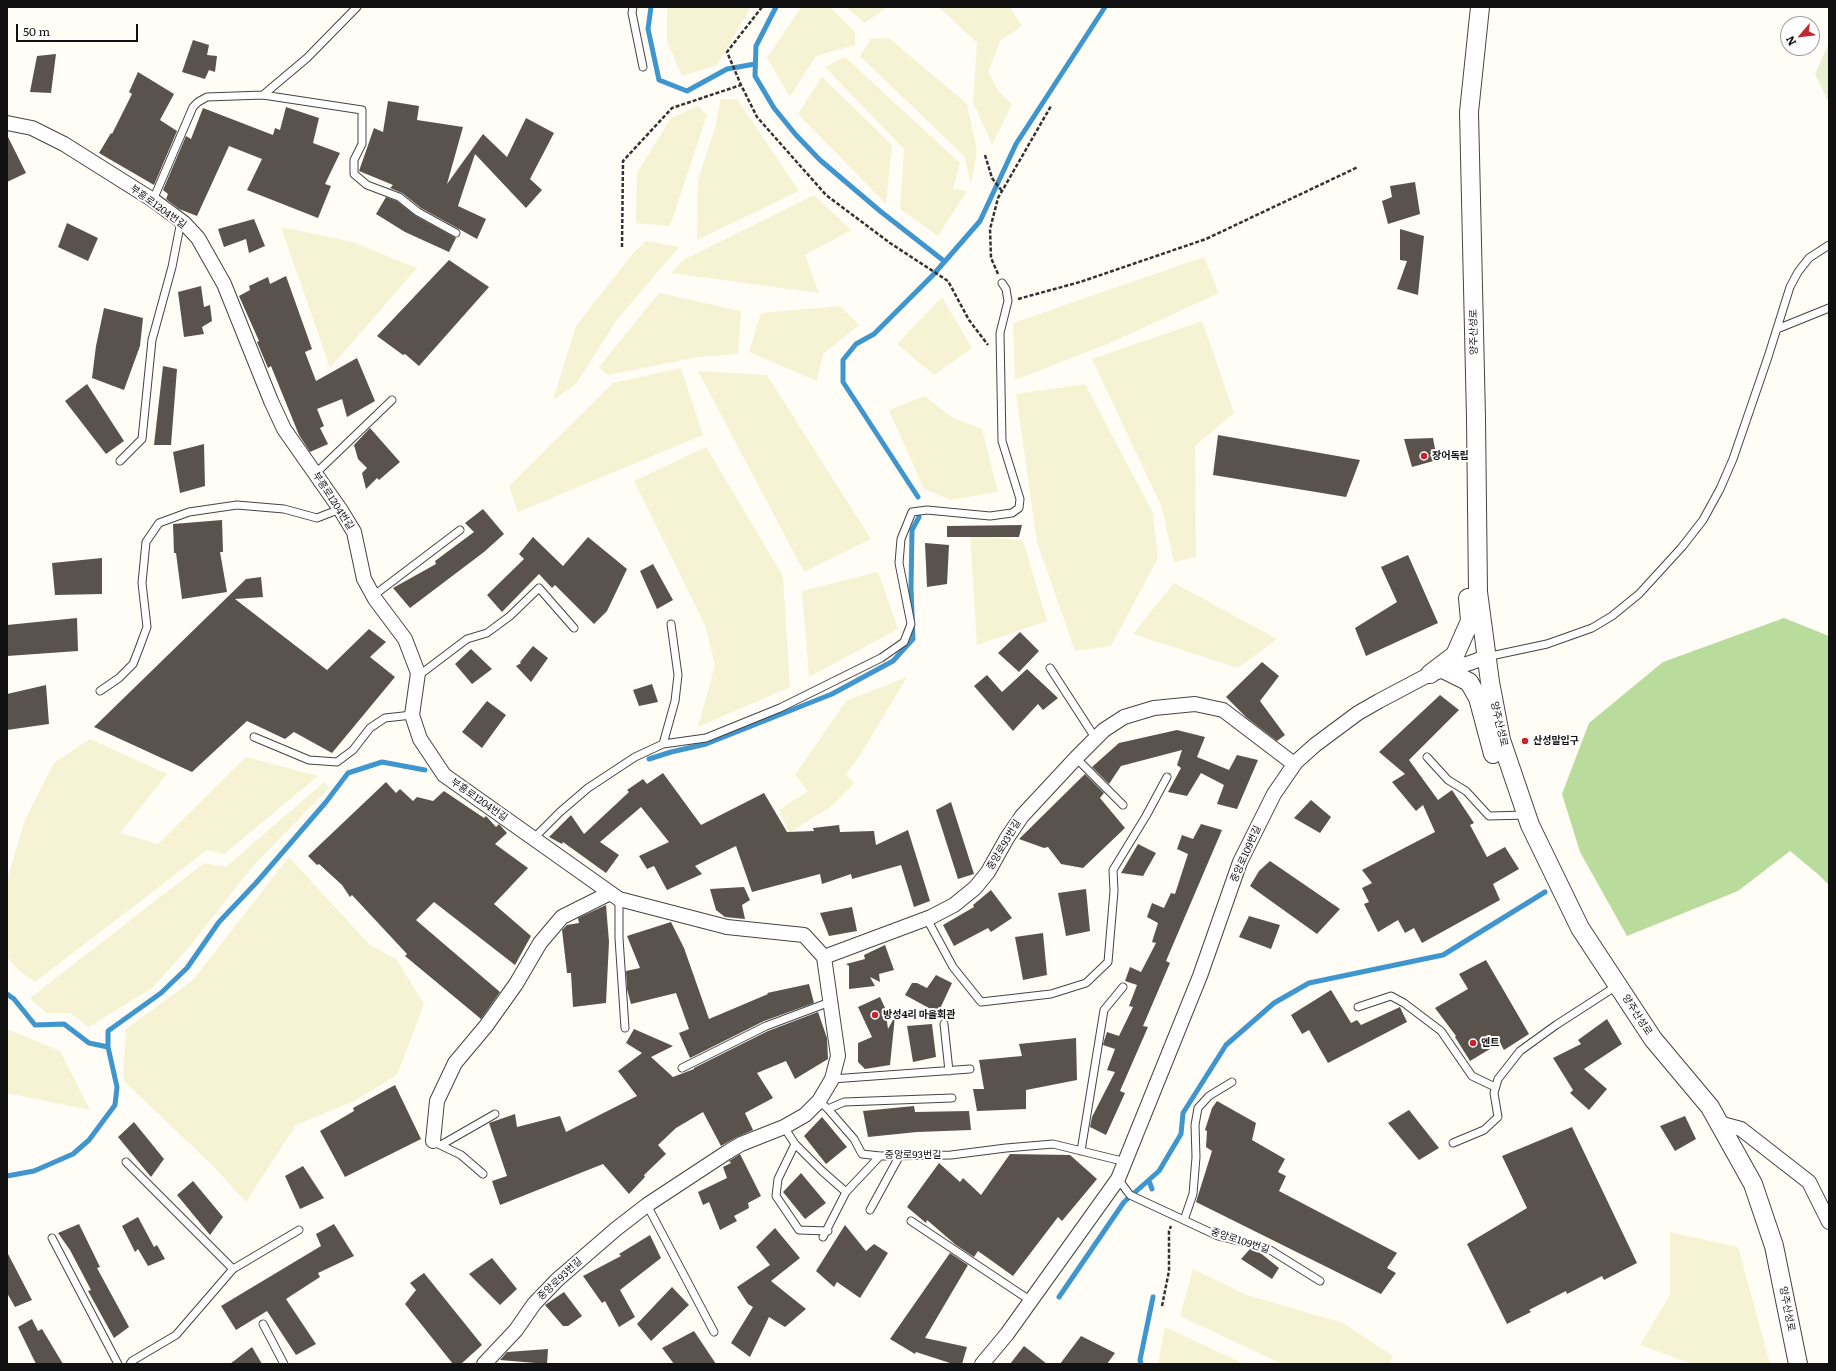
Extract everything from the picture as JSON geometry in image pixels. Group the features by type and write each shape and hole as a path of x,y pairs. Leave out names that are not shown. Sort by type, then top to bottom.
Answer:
{"street":[{"name":"양주산성로","path":"1480,7 1469,112 1476,418 1476,535 1478,592 1486,657 1501,740 1527,815 1580,928 1653,1039 1710,1106 1753,1184 1774,1246 1798,1364"},
{"name":"부흥로1204번길","path":"7,123 32,128 48,135 153,200 181,221 198,238 224,284 271,401 284,429 340,508 354,532 364,579 373,596 405,639 417,676 412,715 420,739 444,775 614,896 727,926 804,935 824,957"},
{"path":"1476,535 1471,544 1467,589 1470,622 1455,655 1437,672 1468,682 1478,698 1495,760 1520,796"},
{"name":"중앙로109번길","path":"982,1364 1007,1334 1118,1179 1200,976 1240,862 1274,794 1294,764 1314,745 1358,713 1437,672 1470,664 1486,657"},
{"name":"중앙로93번길","path":"484,1364 516,1330 534,1304 557,1280 616,1229 647,1205 741,1144 784,1127 823,1105 838,1056 824,957 927,919 954,905 975,888 988,872 1007,838 1022,816 1104,730 1124,717 1154,708 1196,704 1223,710 1294,764"},
{"path":"437,1143 437,1101 455,1063 486,1026 516,984 540,943 562,917 614,896"},
{"path":"1719,1123 1741,1129 1809,1182 1829,1222"}],"lane":[{"path":"263,95 307,58 357,7"},
{"path":"633,7 632,13 643,67"},
{"path":"153,200 193,107 198,102 206,97 263,95 362,110 362,144 354,160 354,174 367,185 399,197 418,212 456,233"},
{"path":"120,461 142,438 152,340 172,267 181,221"},
{"path":"1486,657 1547,644 1592,628 1612,616 1638,594 1682,547 1703,520 1720,489 1733,459 1790,287 1798,272 1809,258 1829,245"},
{"path":"533,839 560,812 588,788 635,757 663,744 706,738 780,708 881,658 904,642 911,624 898,563 901,539 912,512 927,510 990,516 1012,513 1018,508 1020,499 1002,441 1000,333 1008,301 1002,283"},
{"path":"1777,329 1829,308"},
{"path":"315,474 392,400"},
{"path":"100,691 119,678 133,664 147,627 142,583 146,542 158,523 189,512 237,505 284,509 317,518 340,508"},
{"path":"373,596 460,530"},
{"path":"417,676 467,639 487,633 505,620 539,588 574,628"},
{"path":"663,744 675,701 678,675 671,624"},
{"path":"1050,668 1096,739"},
{"path":"254,736 309,760 337,762 353,750 370,728 385,718 412,715"},
{"path":"1427,757 1448,780 1466,791 1489,816 1527,815"},
{"path":"1076,758 1123,805"},
{"path":"927,919 953,966 981,1002 1051,994 1086,983 1108,962 1114,891 1113,870 1146,816 1167,777"},
{"path":"614,896 619,938 625,1028"},
{"path":"1453,1144 1484,1130 1498,1117 1494,1093 1495,1087 1498,1079 1520,1051 1556,1025 1618,985"},
{"path":"1081,1151 1104,1010 1123,987"},
{"path":"1358,1007 1391,996 1404,1003 1441,1031 1472,1076 1495,1087"},
{"path":"682,1068 766,1026 830,1002"},
{"path":"944,1024 949,1071"},
{"path":"832,1079 970,1069"},
{"path":"1184,1220 1193,1194 1196,1157 1195,1125 1198,1108 1209,1096 1232,1082"},
{"path":"823,1105 844,1102 952,1098"},
{"name":"중앙로93번길","path":"823,1105 854,1139 862,1154 880,1156 900,1154 951,1155 1053,1144 1126,1162"},
{"path":"437,1143 495,1114"},
{"path":"784,1127 795,1144 846,1192"},
{"path":"437,1143 461,1155 483,1174"},
{"path":"795,1144 778,1179 776,1196 799,1230 828,1231"},
{"path":"870,1210 900,1154"},
{"path":"823,1237 828,1231 846,1192 880,1156"},
{"path":"126,1162 233,1269"},
{"name":"중앙로109번길","path":"1118,1179 1130,1195 1218,1236 1268,1248 1320,1281"},
{"path":"647,1205 714,1332"},
{"path":"911,1221 1031,1301"},
{"path":"130,1364 132,1361 176,1335 233,1269 299,1230"},
{"path":"52,1238 118,1364"},
{"path":"263,1324 284,1364"}],"path":[{"path":"762,7 727,52 757,117 826,196 890,243 948,281 969,320 1000,359"},
{"path":"622,246 622,161 672,108 741,85"},
{"path":"1002,283 991,258 990,229 998,198 1051,106"},
{"path":"985,155 992,178 1002,190"},
{"path":"1008,301 1080,282 1206,239 1358,167"},
{"path":"1162,1306 1170,1271 1168,1231 1176,1216"}],"shaded area":[{"path":"667,7 751,7 717,65 682,76 667,41"},
{"path":"801,7 830,7 855,32 855,45 816,56 790,97 767,58"},
{"path":"846,7 887,7 865,23"},
{"path":"939,7 1010,7 1022,26 1000,41 988,72 999,92 1012,104 992,145 973,102 977,43"},
{"path":"889,38 967,104 977,150 971,185 964,156 860,56 871,39"},
{"path":"845,57 960,163 953,189 967,191 938,236 900,209 904,149 825,67"},
{"path":"822,77 892,145 886,204 798,114"},
{"path":"721,99 737,99 799,191 697,240 698,180 715,128"},
{"path":"698,106 707,115 670,226 636,223 637,173 671,118"},
{"path":"814,195 851,230 805,255 819,293 671,273 683,260"},
{"path":"281,227 353,242 417,268 330,368"},
{"path":"646,241 679,247 616,321 576,384 553,400 576,326 634,252"},
{"path":"1204,257 1219,293 1110,343 1015,380 1013,323"},
{"path":"659,293 741,311 738,354 698,357 608,375 599,367"},
{"path":"942,297 972,348 934,375 897,344"},
{"path":"840,306 859,325 823,354 817,381 749,352 761,313"},
{"path":"1202,321 1234,413 1195,446 1196,557 1174,562 1162,508 1092,359"},
{"path":"681,368 703,435 518,512 509,486 613,383"},
{"path":"698,371 767,375 871,539 804,572"},
{"path":"1085,384 1153,513 1158,558 1111,646 1075,651 1037,542 1016,394"},
{"path":"925,396 951,417 982,429 998,492 951,500 924,489 889,410"},
{"path":"706,447 783,576 790,687 698,727 715,665 705,625 634,481"},
{"path":"970,534 1023,541 1047,621 977,645"},
{"path":"878,572 898,629 809,677 802,591"},
{"path":"1174,583 1277,639 1238,668 1133,634"},
{"path":"907,677 859,757 846,774 854,783 833,805 789,833 779,810 808,791 795,775 846,701"},
{"path":"90,739 167,774 120,833 158,844 246,757 318,776 224,854 207,850 35,982 17,969 7,957 7,880 25,820 54,763"},
{"path":"324,782 329,788 252,867 191,945 152,988 89,1027 70,1013 46,1013 30,998 204,863 226,867"},
{"path":"289,857 369,944 397,960 424,1004 397,1075 354,1101 296,1125 246,1202 214,1167 123,1080 126,1029 193,980"},
{"path":"7,1029 60,1051 90,1110 7,1093"},
{"path":"1670,1232 1738,1247 1770,1364 1692,1364 1640,1345 1670,1295"},
{"path":"1193,1269 1247,1295 1343,1323 1393,1356 1389,1364 1282,1364 1180,1316"},
{"path":"1165,1327 1244,1364 1158,1364"}],"green space":[{"path":"1829,43 1829,103 1815,74"},
{"path":"1784,618 1829,636 1829,885 1790,851 1738,891 1627,936 1580,852 1562,794 1589,723 1663,662"}],"building":[{"path":"193,40 209,45 207,55 217,56 215,72 209,70 205,79 182,72"},
{"path":"56,54 51,93 30,92 37,56"},
{"path":"138,72 174,94 160,120 177,131 154,185 99,153 111,133 112,134 132,94 129,92"},
{"path":"388,101 419,106 417,120 463,127 447,184 483,134 507,157 526,118 554,133 530,179 542,190 526,208 475,154 458,206 486,219 477,239 421,208 402,193 390,188 393,185 359,171 374,128 383,132"},
{"path":"286,107 319,118 313,143 340,153 325,184 331,186 318,218 247,190 262,159 229,146 197,216 179,209 166,199 168,194 163,190 186,136 191,139 203,108 273,135 275,128 280,130"},
{"path":"7,135 26,173 7,182"},
{"path":"1415,182 1420,214 1388,224 1382,201 1392,197 1390,186"},
{"path":"386,197 397,201 416,216 456,238 449,252 405,232 376,214"},
{"path":"254,219 265,246 249,253 246,239 224,247 218,229"},
{"path":"67,223 98,238 88,261 58,247"},
{"path":"1400,229 1424,236 1418,295 1397,289 1407,261 1400,260"},
{"path":"449,260 489,287 419,366 405,354 403,355 377,336"},
{"path":"286,276 312,349 305,352 316,381 357,358 375,401 347,417 342,399 317,409 324,426 320,428 328,444 310,452 299,435 271,366 268,368 257,342 259,341 239,296 250,290 249,286 268,277 270,284"},
{"path":"201,286 204,307 210,305 212,321 202,327 204,334 184,337 178,292"},
{"path":"104,308 143,318 140,346 124,390 92,378 96,346"},
{"path":"163,366 177,369 171,445 154,445"},
{"path":"87,384 124,441 106,454 65,401"},
{"path":"370,428 400,462 379,480 377,478 366,489 362,473 367,468 358,459 354,445"},
{"path":"1218,435 1360,460 1346,497 1213,475"},
{"path":"1433,438 1437,460 1412,467 1404,439"},
{"path":"204,444 205,486 180,493 173,452"},
{"path":"483,509 504,534 484,552 410,608 393,588 436,564 435,561 474,532 465,523"},
{"path":"222,520 223,552 220,552 227,592 182,599 176,553 174,553 173,524"},
{"path":"1022,525 1019,537 947,537 947,526"},
{"path":"533,537 563,566 588,537 627,569 607,611 594,624 555,585 552,588 539,574 502,612 487,595 524,559 519,554"},
{"path":"925,543 949,545 947,584 927,587"},
{"path":"1408,555 1438,623 1366,656 1355,628 1397,602 1381,567"},
{"path":"102,558 102,594 55,595 52,563"},
{"path":"653,564 673,600 657,609 640,571"},
{"path":"261,577 263,597 235,599 327,670 369,629 386,642 370,657 395,677 332,753 294,732 285,739 247,721 192,772 94,727 246,579"},
{"path":"77,618 78,651 7,656 7,625"},
{"path":"1020,632 1039,651 1019,672 998,653"},
{"path":"533,646 548,658 531,682 516,666 521,663 520,662"},
{"path":"471,649 492,669 472,684 455,664"},
{"path":"1262,662 1279,676 1260,701 1285,735 1277,741 1247,718 1226,697"},
{"path":"1027,669 1058,698 1043,710 1038,704 1013,731 974,686 987,675 1002,692"},
{"path":"652,684 658,702 639,706 633,690"},
{"path":"46,685 49,724 7,730 7,694"},
{"path":"1440,695 1459,710 1409,760 1438,800 1452,790 1474,823 1470,825 1487,857 1505,847 1519,869 1493,884 1500,900 1422,943 1414,928 1405,933 1398,920 1378,932 1364,904 1369,902 1362,888 1372,883 1362,870 1435,832 1423,805 1416,811 1392,782 1405,774 1379,752"},
{"path":"487,701 506,715 482,748 462,732"},
{"path":"1177,730 1205,737 1197,757 1229,770 1237,755 1258,760 1237,809 1217,804 1224,785 1201,773 1187,796 1168,792 1181,768 1177,765 1182,750 1121,766 1109,784 1092,767 1119,743"},
{"path":"663,773 701,825 764,793 787,832 814,831 813,828 839,825 840,832 874,831 876,845 908,830 930,901 914,907 901,865 852,879 851,874 822,884 820,874 752,892 736,846 695,866 702,874 667,890 654,866 647,869 639,856 669,842 641,807 600,842 619,855 606,873 563,842 562,844 549,837 571,815 584,834 629,792 627,790 643,779 647,784"},
{"path":"1085,774 1104,793 1100,798 1125,828 1083,868 1061,864 1048,847 1044,848 1019,839"},
{"path":"386,782 396,793 400,789 413,801 417,797 433,801 444,791 484,818 486,816 496,827 499,824 507,833 495,844 528,868 494,904 531,936 515,965 434,902 416,920 500,992 481,1019 405,956 407,954 352,895 350,897 342,885 308,856"},
{"path":"1311,800 1331,817 1320,833 1294,818"},
{"path":"951,802 974,874 958,879 936,810"},
{"path":"1201,824 1222,830 1166,961 1170,963 1143,1026 1148,1027 1120,1091 1125,1093 1106,1135 1090,1127 1092,1117 1115,1072 1107,1070 1115,1049 1103,1045 1104,1041 1107,1032 1119,1036 1133,1007 1129,1006 1137,985 1125,981 1130,967 1141,972 1156,943 1152,942 1158,923 1147,917 1152,903 1164,908 1171,893 1175,894 1188,854 1177,849 1182,835 1193,839"},
{"path":"1138,844 1156,853 1143,876 1121,873"},
{"path":"1270,861 1340,909 1317,934 1250,886 1259,871"},
{"path":"744,887 750,900 742,905 745,919 725,917 716,910 710,889"},
{"path":"1086,889 1090,931 1066,936 1058,893"},
{"path":"991,890 1012,918 991,932 988,928 954,946 943,925 974,907 973,905"},
{"path":"606,905 609,942 606,1003 573,1007 571,973 567,973 562,930 567,925 579,923 578,918"},
{"path":"852,907 857,931 829,936 820,913"},
{"path":"1249,916 1280,925 1271,949 1239,937"},
{"path":"671,922 684,948 709,1019 768,994 767,993 809,984 814,1003 764,1021 690,1058 679,1033 689,1029 676,993 631,1004 627,989 626,971 640,968 627,936"},
{"path":"1043,933 1047,975 1023,980 1015,937"},
{"path":"885,945 894,970 879,974 880,982 870,977 875,986 849,989 849,966 846,964 865,959 864,955"},
{"path":"1486,960 1529,1034 1504,1050 1500,1043 1470,1061 1455,1037 1456,1036 1435,1008 1468,989 1459,974"},
{"path":"936,975 952,983 938,1013 905,995 912,983 917,983 927,988"},
{"path":"1331,990 1351,1023 1357,1020 1361,1025 1400,1007 1407,1022 1328,1063 1309,1030 1302,1034 1291,1015"},
{"path":"880,997 885,1008 888,1029 895,1016 890,1065 865,1069 858,1062 858,1043 872,1037 858,1007"},
{"path":"818,1012 827,1038 828,1059 795,1079 786,1061 757,1073 773,1098 745,1113 753,1130 721,1146 703,1112 676,1128 658,1145 666,1154 644,1175 645,1177 629,1194 603,1164 500,1205 492,1181 507,1176 489,1123 515,1114 517,1127 560,1116 566,1132 637,1096 618,1071 642,1053 626,1043 634,1029 673,1046 651,1057 673,1077 694,1069 768,1031"},
{"path":"1607,1019 1622,1044 1584,1069 1607,1089 1589,1110 1570,1093 1573,1090 1553,1058 1581,1044 1578,1040"},
{"path":"932,1024 936,1057 913,1062 907,1026"},
{"path":"1076,1038 1077,1080 1026,1090 1026,1109 977,1111 973,1089 984,1089 979,1060 1022,1056 1019,1044"},
{"path":"395,1085 421,1139 345,1177 320,1131 354,1111 353,1108"},
{"path":"1217,1101 1256,1123 1252,1140 1285,1159 1278,1172 1286,1176 1279,1191 1397,1253 1387,1268 1396,1273 1381,1294 1196,1202 1212,1151 1206,1147 1207,1131 1205,1130 1212,1108"},
{"path":"914,1106 915,1112 969,1111 971,1130 917,1132 868,1137 863,1111"},
{"path":"1409,1110 1439,1148 1419,1160 1388,1123"},
{"path":"1685,1116 1696,1139 1675,1151 1660,1126"},
{"path":"822,1117 847,1147 826,1164 804,1136"},
{"path":"134,1122 164,1159 151,1177 118,1137"},
{"path":"1572,1127 1637,1263 1604,1280 1602,1276 1567,1294 1566,1291 1529,1310 1531,1312 1507,1324 1467,1244 1527,1208 1502,1156"},
{"path":"740,1154 761,1196 748,1203 749,1208 734,1216 737,1221 720,1230 709,1202 703,1205 698,1192 727,1178 723,1167 731,1163 729,1161"},
{"path":"1010,1154 1070,1155 1097,1179 1062,1221 1058,1217 1013,1276 978,1251 974,1257 956,1245 927,1220 926,1223 907,1207 939,1163 960,1182 963,1178 981,1195"},
{"path":"303,1166 324,1198 300,1209 285,1176"},
{"path":"801,1173 826,1203 805,1219 783,1192"},
{"path":"193,1181 223,1217 210,1235 177,1195"},
{"path":"138,1217 154,1247 157,1245 165,1259 148,1266 138,1249 135,1252 122,1226"},
{"path":"79,1224 100,1267 97,1268 129,1327 114,1338 88,1291 91,1290 70,1250 58,1233"},
{"path":"334,1224 354,1256 318,1273 320,1277 286,1299 316,1344 296,1355 267,1311 236,1330 221,1306 321,1246 316,1234"},
{"path":"845,1225 866,1251 874,1244 888,1253 860,1298 837,1282 834,1287 816,1271"},
{"path":"775,1228 800,1258 771,1281 806,1309 785,1327 769,1317 750,1357 731,1343 753,1307 748,1304 737,1287 770,1265 756,1247"},
{"path":"650,1235 661,1258 620,1290 635,1317 619,1327 605,1301 602,1303 583,1276 621,1256 619,1254"},
{"path":"1250,1249 1258,1251 1279,1268 1272,1279 1241,1259"},
{"path":"7,1252 32,1300 15,1307 7,1293"},
{"path":"950,1253 968,1265 925,1338 967,1347 962,1364 953,1364 916,1352 915,1354 890,1339"},
{"path":"492,1258 517,1289 500,1305 469,1274"},
{"path":"424,1273 482,1345 461,1364 453,1364 405,1304 416,1290 410,1283"},
{"path":"672,1287 689,1305 651,1341 637,1324"},
{"path":"564,1292 582,1316 568,1326 563,1326 545,1305"},
{"path":"32,1319 38,1331 42,1329 63,1364 36,1364 18,1327"},
{"path":"694,1331 716,1364 674,1364 662,1348"},
{"path":"1081,1336 1115,1353 1107,1364 1060,1364"},
{"path":"1024,1346 1047,1364 1010,1364"},
{"path":"252,1347 262,1364 230,1364"},
{"path":"548,1349 547,1364 500,1360 507,1352"}],"waterway":[{"path":"651,7 648,29 659,80 687,91 727,69 755,64"},
{"path":"776,7 756,46 755,76 774,108 796,135 820,160 880,211 944,261"},
{"path":"918,497 843,382 843,360 856,344 874,334 933,275 980,221 1016,144 1105,7"},
{"path":"649,759 706,744 832,694 893,661 913,639 911,588 912,530 919,517"},
{"path":"7,1176 34,1171 73,1154 89,1140 115,1105 117,1087 108,1047 108,1031 161,993 187,968 219,922 256,883 326,802 348,773 382,762 425,770"},
{"path":"1059,1297 1124,1202 1159,1171 1181,1134 1183,1113 1226,1045 1274,1003 1309,983 1443,955 1545,892"},
{"path":"7,994 14,999 35,1025 64,1024 89,1043 108,1047"},
{"path":"1149,1181 1152,1189"},
{"path":"1141,1364 1140,1360 1153,1297"}],"place":[{"name":"장어독립","path":"1424,456"},
{"name":"산성말입구","path":"1525,741"},
{"name":"방성4리 마을회관","path":"875,1015"},
{"name":"엔트","path":"1473,1043"}]}
